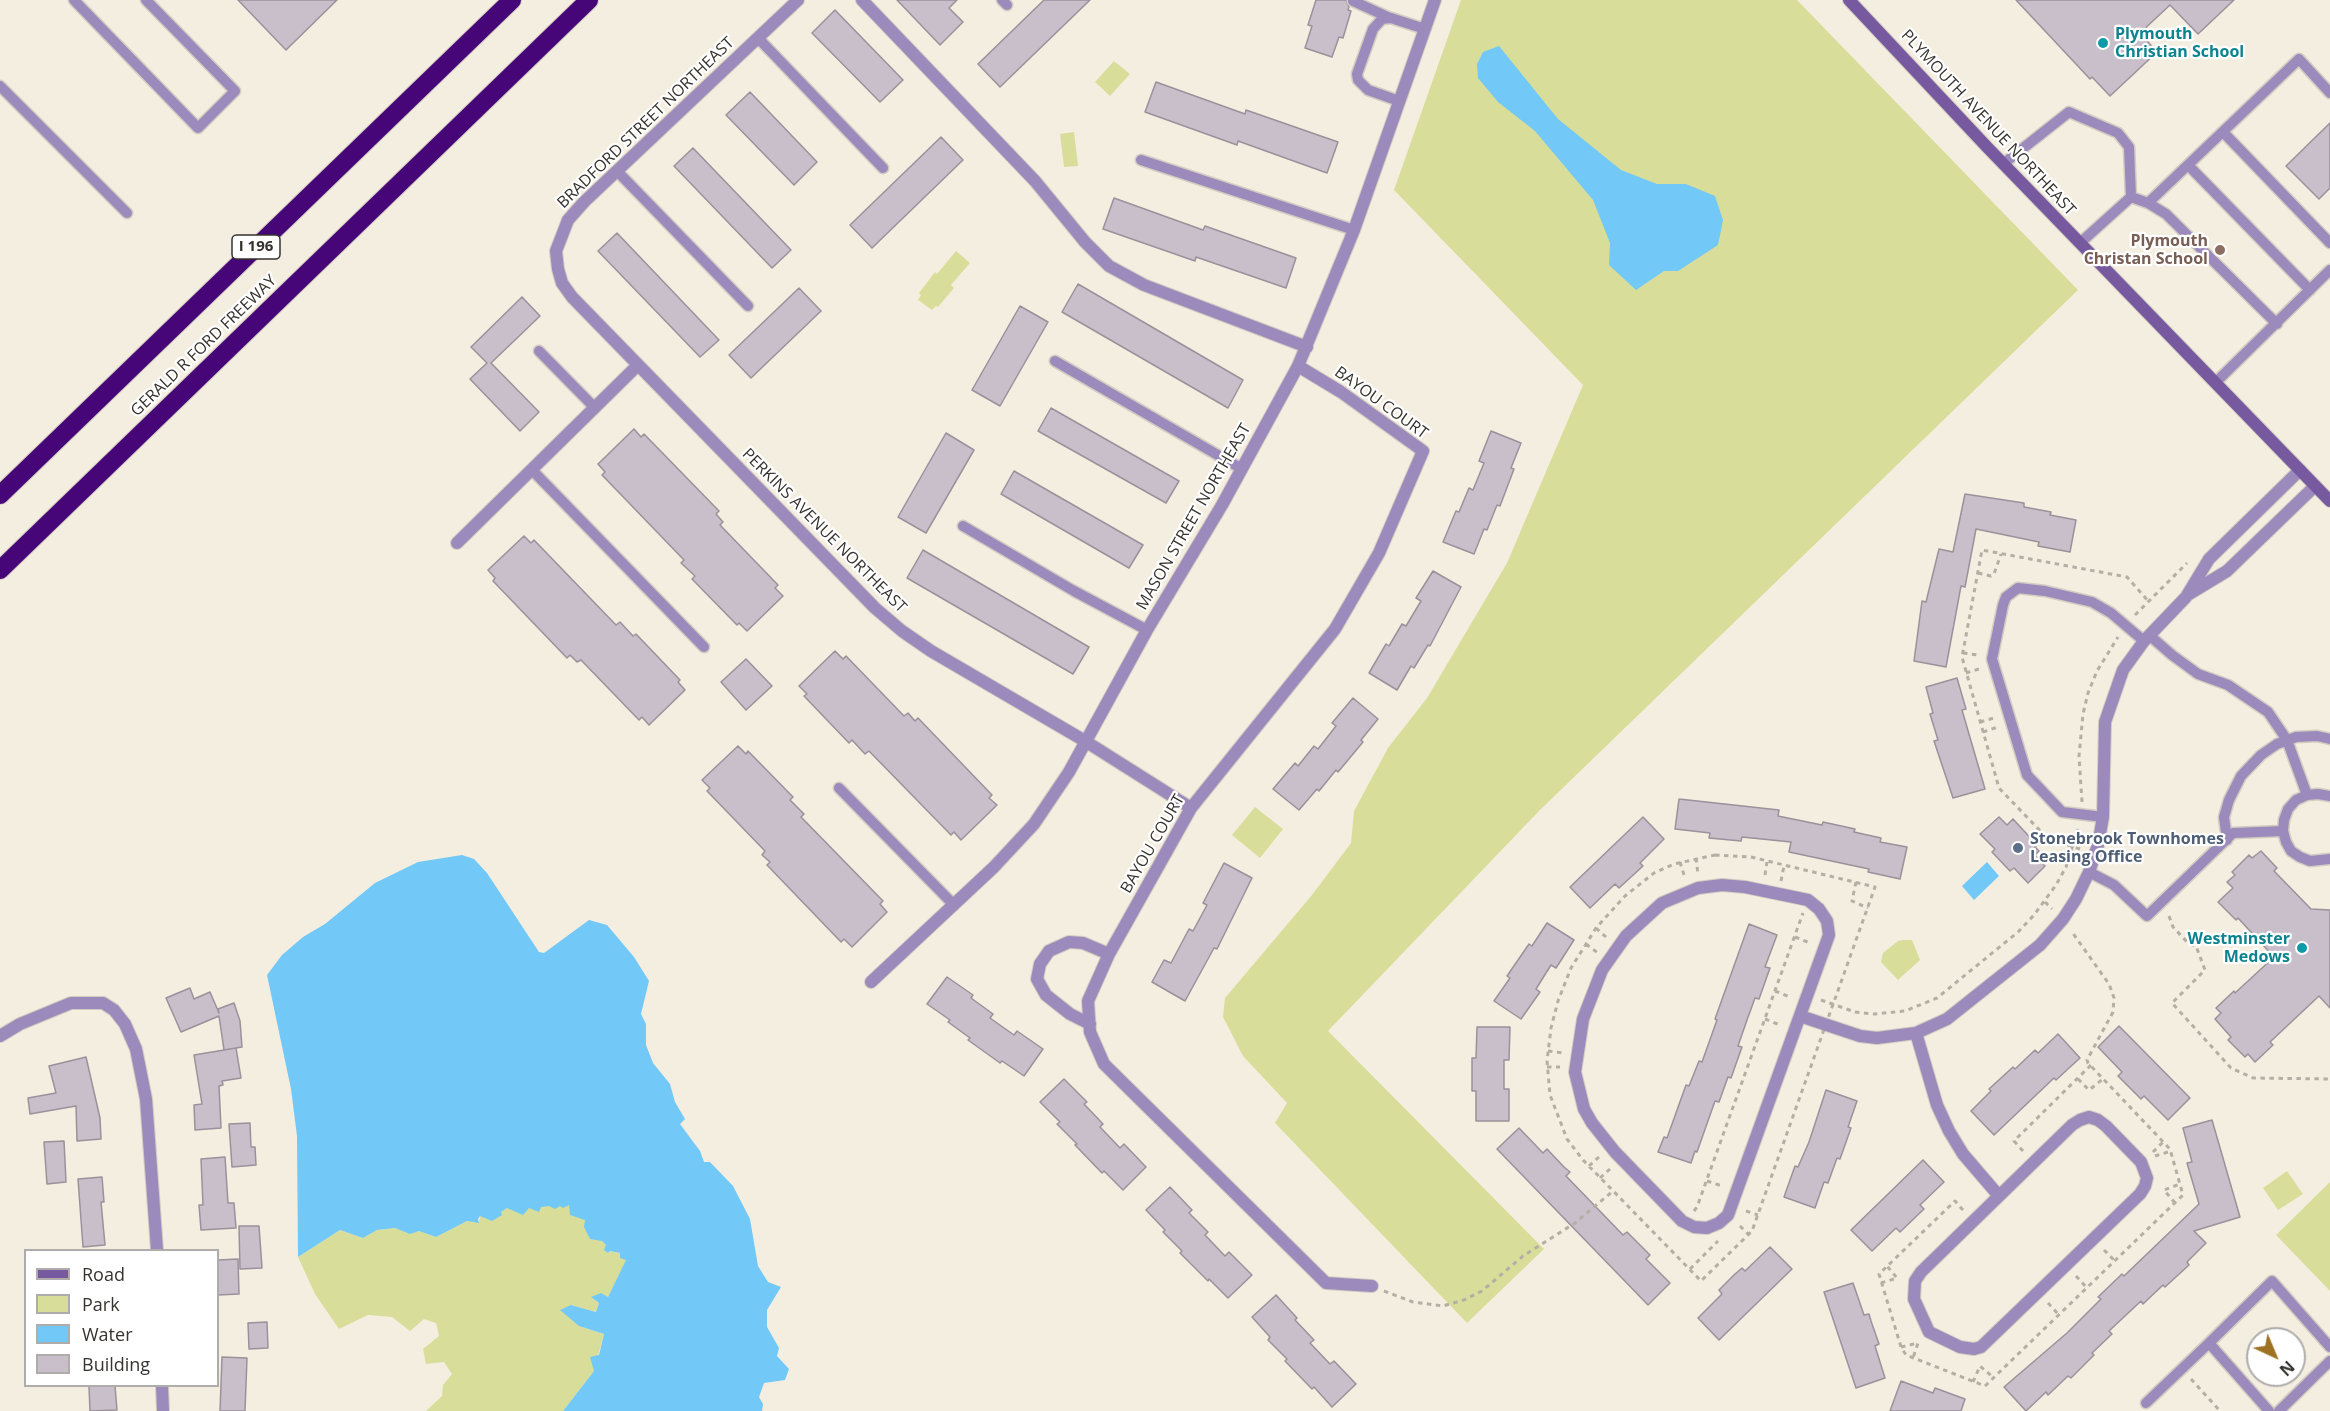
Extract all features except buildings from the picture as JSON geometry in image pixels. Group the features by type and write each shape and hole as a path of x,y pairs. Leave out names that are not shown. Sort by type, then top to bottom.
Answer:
{"highway":[{"name":"I 196","path":"0,495 512,0"},
{"name":"GERALD R FORD FREEWAY","path":"0,570 590,0"}],"main road":[{"name":"PLYMOUTH AVENUE NORTHEAST","path":"1849,0 2003,164 2330,501"}],"street":[{"name":"BRADFORD STREET NORTHEAST","path":"638,365 572,297 562,283 556,251 568,220 798,0"},
{"path":"861,0 1035,181 1091,249 1109,266 1144,285 1307,347"},
{"name":"MASON STREET NORTHEAST","path":"871,982 994,867 1034,824 1069,772 1147,630 1242,469 1298,366 1354,230 1435,0"},
{"path":"457,543 638,365"},
{"name":"PERKINS AVENUE NORTHEAST","path":"638,365 875,608 902,631 931,651 1085,741 1191,808"},
{"name":"BAYOU COURT","path":"1298,366 1341,392 1423,451 1379,553 1335,629 1191,808 1109,954 1088,1001 1090,1032 1104,1064 1326,1283 1372,1286"},
{"path":"1800,1016 1860,1036 1877,1038 1916,1034 1947,1019 1972,1002 2040,945 2076,899 2095,854 2103,818 2104,722 2123,670 2147,638 2186,597 2209,559 2300,470"},
{"path":"2186,597 2227,571 2315,486"},
{"path":"1722,885 1745,887 1808,900 1819,909 1827,921 1828,935 1800,1016 1728,1215 1719,1223 1707,1228 1694,1227 1682,1221 1615,1152 1584,1109 1575,1072 1586,1009 1602,970 1626,936 1662,903 1698,888 1722,885"},
{"path":"1090,1024 1070,1014 1046,995 1037,980 1040,964 1049,951 1069,942 1083,943 1109,954"},
{"path":"0,1036 20,1024 70,1003 104,1003 114,1010 124,1024 136,1049 146,1099 157,1249"},
{"path":"1916,1034 1937,1105 1949,1131 1963,1154 1999,1196"},
{"path":"2089,1117 2106,1126 2141,1162 2147,1178 2140,1194 1987,1342 1974,1349 1967,1349 1929,1332 1917,1308 1913,1290 1915,1281 1921,1272 1999,1196 2072,1125 2089,1117"},
{"path":"162,1387 163,1411"}],"lane":[{"path":"74,0 198,128 235,91 146,0"},
{"path":"1353,1 1390,18 1425,29"},
{"path":"1390,18 1382,19 1373,29 1357,74 1358,80 1368,90 1399,102"},
{"path":"758,38 883,168"},
{"path":"2148,203 2299,59 2330,93"},
{"path":"0,86 127,213"},
{"path":"2003,164 2069,112 2118,133 2129,147 2131,197"},
{"path":"2223,132 2330,243"},
{"path":"1141,160 1354,230"},
{"path":"2188,165 2310,290"},
{"path":"617,171 748,306"},
{"path":"2131,197 2148,203 2166,214 2277,324"},
{"path":"2080,243 2131,197"},
{"path":"2215,383 2330,270"},
{"path":"539,351 595,408"},
{"path":"1055,361 1242,469"},
{"path":"532,470 704,647"},
{"path":"963,526 1074,591 1147,630"},
{"path":"2103,818 2062,812 2027,776 1992,660 2003,605 2006,597 2018,588 2045,591 2092,603 2111,613 2198,674 2228,685 2268,712 2287,740 2307,795"},
{"path":"2227,840 2224,817 2229,800 2241,777 2261,755 2287,740 2317,736 2330,739"},
{"path":"839,788 954,905"},
{"path":"2330,796 2307,795 2296,801 2288,809 2283,831 2291,851 2300,857 2310,861 2330,859"},
{"path":"2089,872 2114,885 2147,916 2233,833 2283,831"},
{"path":"2146,1403 2272,1281 2330,1347"},
{"path":"2209,1343 2269,1411"},
{"path":"2279,1411 2330,1361"}],"path":[{"path":"2095,854 2047,838 1999,788 1966,673 1963,653 1982,550 2127,577 2149,602"},
{"path":"1978,573 1991,576 1994,574 2001,554"},
{"path":"1963,653 1979,656 1982,659"},
{"path":"1966,673 1983,666"},
{"path":"1980,722 1995,717 1998,720 1999,726 1983,732"},
{"path":"1732,855 1875,886 1752,1232 1701,1281 1577,1153 1562,1131 1550,1095 1547,1067 1555,1010 1568,976 1596,928 1625,896 1647,878 1680,862 1696,858 1732,855"},
{"path":"1696,858 1699,872 1696,876"},
{"path":"1680,862 1684,877 1687,879"},
{"path":"1767,862 1764,877 1767,880"},
{"path":"1778,882 1781,880 1784,866"},
{"path":"1856,882 1852,901 1868,908"},
{"path":"1682,1221 1697,1208 1808,900"},
{"path":"1955,1201 1879,1274 1901,1347 1906,1355 1985,1386 2183,1195 2171,1151 2087,1060 2113,1012 2114,998 2109,984 2062,919 2045,902"},
{"path":"2172,909 2169,918 2171,923 2189,944 2196,946 2205,970 2173,1001 2173,1005 2231,1068 2253,1078 2330,1079"},
{"path":"1775,991 1791,1000"},
{"path":"1765,1020 1780,1025 1783,1023"},
{"path":"1548,1051 1564,1053 1566,1056"},
{"path":"1547,1067 1562,1067 1566,1064"},
{"path":"2014,1141 2091,1065"},
{"path":"2077,1079 2089,1090 2103,1079"},
{"path":"2163,1142 2152,1155 2171,1151"},
{"path":"1589,1166 1603,1156"},
{"path":"1600,1178 1611,1168 1611,1164"},
{"path":"2175,1203 2164,1190 2180,1185"},
{"path":"1372,1286 1413,1302 1443,1306 1464,1300 1482,1291 1523,1256 1575,1223 1613,1191"},
{"path":"1690,1269 1722,1238"},
{"path":"1881,1282 1897,1278 1887,1266"},
{"path":"1901,1347 1918,1343 1913,1359"},
{"path":"1973,1382 1980,1366 1994,1378"},
{"path":"2181,1369 2220,1411"}],"green space":[{"path":"1461,0 1797,0 2078,290 1540,810 1328,1031 1544,1249 1467,1323 1275,1123 1287,1103 1243,1056 1223,1017 1225,998 1312,895 1351,843 1354,811 1388,748 1427,698 1507,563 1583,385 1394,190"},
{"path":"1114,61 1130,74 1110,96 1095,82"},
{"path":"1074,132 1078,166 1064,167 1060,134"},
{"path":"956,251 970,263 951,285 954,288 938,307 932,310 918,300 921,295 919,293 935,272 937,274"},
{"path":"1255,807 1283,829 1260,858 1232,835"},
{"path":"1912,940 1920,960 1898,980 1881,962 1883,953 1898,941"},
{"path":"2287,1171 2303,1194 2278,1210 2263,1188"},
{"path":"2330,1182 2330,1291 2276,1235"},
{"path":"570,1205 577,1216 585,1220 594,1238 606,1245 608,1253 610,1251 620,1253 627,1259 608,1297 592,1298 599,1303 596,1312 571,1305 579,1326 604,1334 594,1371 563,1411 426,1411 442,1396 443,1385 452,1374 444,1362 426,1364 423,1349 439,1336 436,1323 424,1319 410,1331 392,1317 368,1315 339,1329 315,1294 298,1257 340,1230 363,1238 377,1230 395,1228 410,1233 419,1231 436,1237 467,1221 479,1222 480,1216 501,1212 507,1208"}],"water":[{"path":"1499,46 1558,119 1621,170 1657,184 1686,184 1715,196 1723,220 1718,245 1678,271 1664,271 1636,290 1609,265 1610,243 1593,200 1535,131 1498,102 1478,78 1477,64 1483,52"},
{"path":"462,855 474,859 487,873 539,952 544,953 589,920 607,925 634,957 649,981 641,1014 646,1024 646,1045 653,1063 670,1084 675,1102 685,1119 680,1124 700,1151 704,1162 710,1162 733,1186 750,1219 758,1266 768,1282 781,1287 767,1310 767,1327 779,1348 777,1356 789,1369 785,1380 764,1383 759,1397 763,1404 762,1411 563,1411 594,1371 590,1357 599,1355 604,1334 579,1326 560,1310 571,1305 596,1312 599,1303 591,1297 601,1293 608,1297 626,1260 620,1258 620,1253 610,1251 608,1253 604,1250 606,1245 602,1241 590,1239 584,1227 585,1220 570,1215 569,1205 555,1209 549,1206 541,1207 539,1212 529,1208 523,1215 507,1208 501,1212 502,1215 492,1221 480,1216 479,1223 467,1221 436,1237 419,1231 410,1234 395,1228 377,1230 363,1238 340,1230 298,1257 297,1136 291,1089 267,975 282,955 303,937 325,924 375,883 418,862"},
{"path":"1987,862 1999,876 1974,900 1962,886"}],"place":[{"name":"Plymouth Christian School","path":"2103,43"},
{"name":"Plymouth Christan School","path":"2220,250"},
{"name":"Stonebrook Townhomes Leasing Office","path":"2018,848"},
{"name":"Westminster Medows","path":"2302,948"}]}
